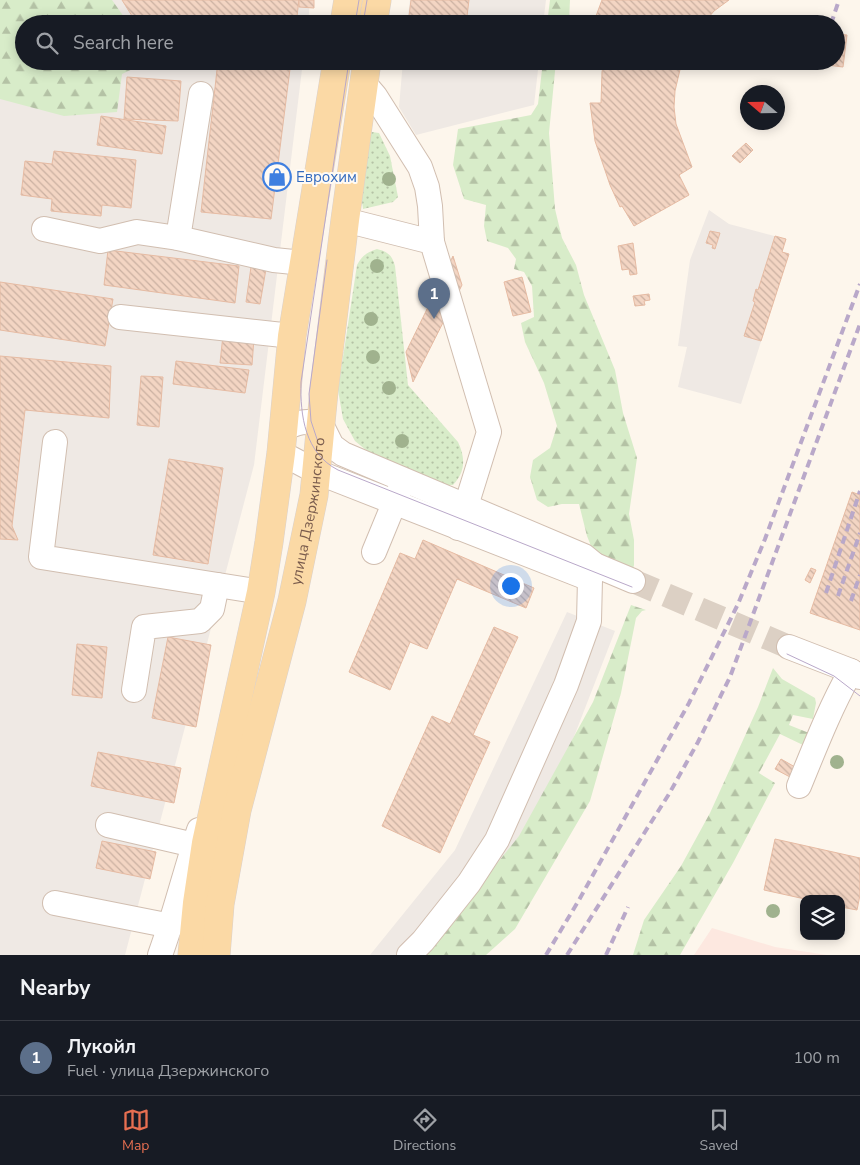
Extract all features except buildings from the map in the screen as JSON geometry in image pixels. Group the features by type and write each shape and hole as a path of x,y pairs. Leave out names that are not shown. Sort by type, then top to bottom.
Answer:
{"main road":[{"path":"346,15 348,0"},
{"path":"374,15 377,0"},
{"path":"192,955 206,843 261,592 282,441 292,336 335,70"},
{"name":"улица Дзержинского","path":"216,955 220,904 237,810 292,601 314,495 345,220 365,72"}],"lane":[{"path":"365,72 375,96 420,167 427,187 432,242 489,432 458,528"},
{"path":"178,238 201,94"},
{"path":"345,220 432,242"},
{"path":"44,229 100,241 137,232 178,238 274,260 303,263"},
{"path":"120,317 292,336"},
{"path":"409,955 469,883 497,840 566,684 589,621 592,572 584,556 343,454 332,446 321,424 311,421 294,423 282,441 317,472 394,503 458,528 592,572 633,581"},
{"path":"55,442 41,557 261,592"},
{"path":"374,552 403,479"},
{"path":"134,690 144,627 200,620 212,609 218,585"},
{"path":"789,648 855,674 832,705 798,786"},
{"path":"160,955 171,926 194,845 224,757"},
{"path":"108,825 194,845"},
{"path":"55,903 171,926"}],"shaded area":[{"path":"0,0 310,0 309,15 15,15 15,70 302,70 254,465 125,955 0,955"},
{"path":"410,0 546,0 544,15 408,15"},
{"path":"402,70 538,70 534,105 416,135 399,107"},
{"path":"709,210 729,224 786,239 782,252 789,254 741,404 678,387 687,347 678,346 690,260"},
{"path":"567,612 615,631 542,819 440,955 370,955 455,850"},
{"path":"712,928 775,947 827,955 694,955"}],"green space":[{"path":"0,0 112,0 123,15 15,15 15,70 130,70 122,74 117,112 64,116 0,99"},
{"path":"550,0 570,0 569,15 548,15"},
{"path":"542,70 555,70 549,133 555,209 562,238 576,265 584,295 615,370 623,413 637,458 629,514 634,540 634,565 631,577 597,561 587,536 579,504 562,504 548,507 537,500 530,477 533,460 550,448 557,426 544,383 525,342 521,323 534,317 532,286 524,272 514,269 516,259 508,248 487,241 484,226 486,205 464,199 453,165 458,129 531,115 538,104"},
{"path":"372,132 379,133 390,156 398,197 393,202 363,209 361,194 367,134"},
{"path":"377,249 389,254 395,266 408,385 458,442 461,448 462,470 453,485 440,485 377,459 355,441 343,419 338,390 357,265 365,255"},
{"path":"631,605 646,610 642,611 636,618 621,693 590,801 515,929 486,955 420,955 434,942 519,836 593,702"},
{"path":"773,668 782,679 815,698 813,719 793,715 789,725 809,733 803,745 780,734 759,773 775,783 733,863 680,955 633,955 644,920 681,866 710,813 758,707"}],"tunnel":[{"path":"633,581 789,647"}],"tram line":[{"path":"356,15 359,0"},
{"path":"364,15 367,0"},
{"path":"348,70 301,382 304,420 312,444 318,454 338,470 632,587"},
{"path":"318,442 311,421 309,394 327,260"},
{"path":"787,654 834,676 860,696"}],"railway":[{"path":"834,15 839,0"},
{"path":"546,955 579,900 689,703 738,604 765,539 860,284"},
{"path":"567,955 669,794 698,742 730,677 860,324"},
{"path":"826,593 860,491"},
{"path":"838,596 860,533"},
{"path":"851,601 860,575"},
{"path":"606,955 628,907"}],"place":[{"name":"Еврохим","path":"277,177"},
{"name":"Лукойл","path":"434,319"}]}
